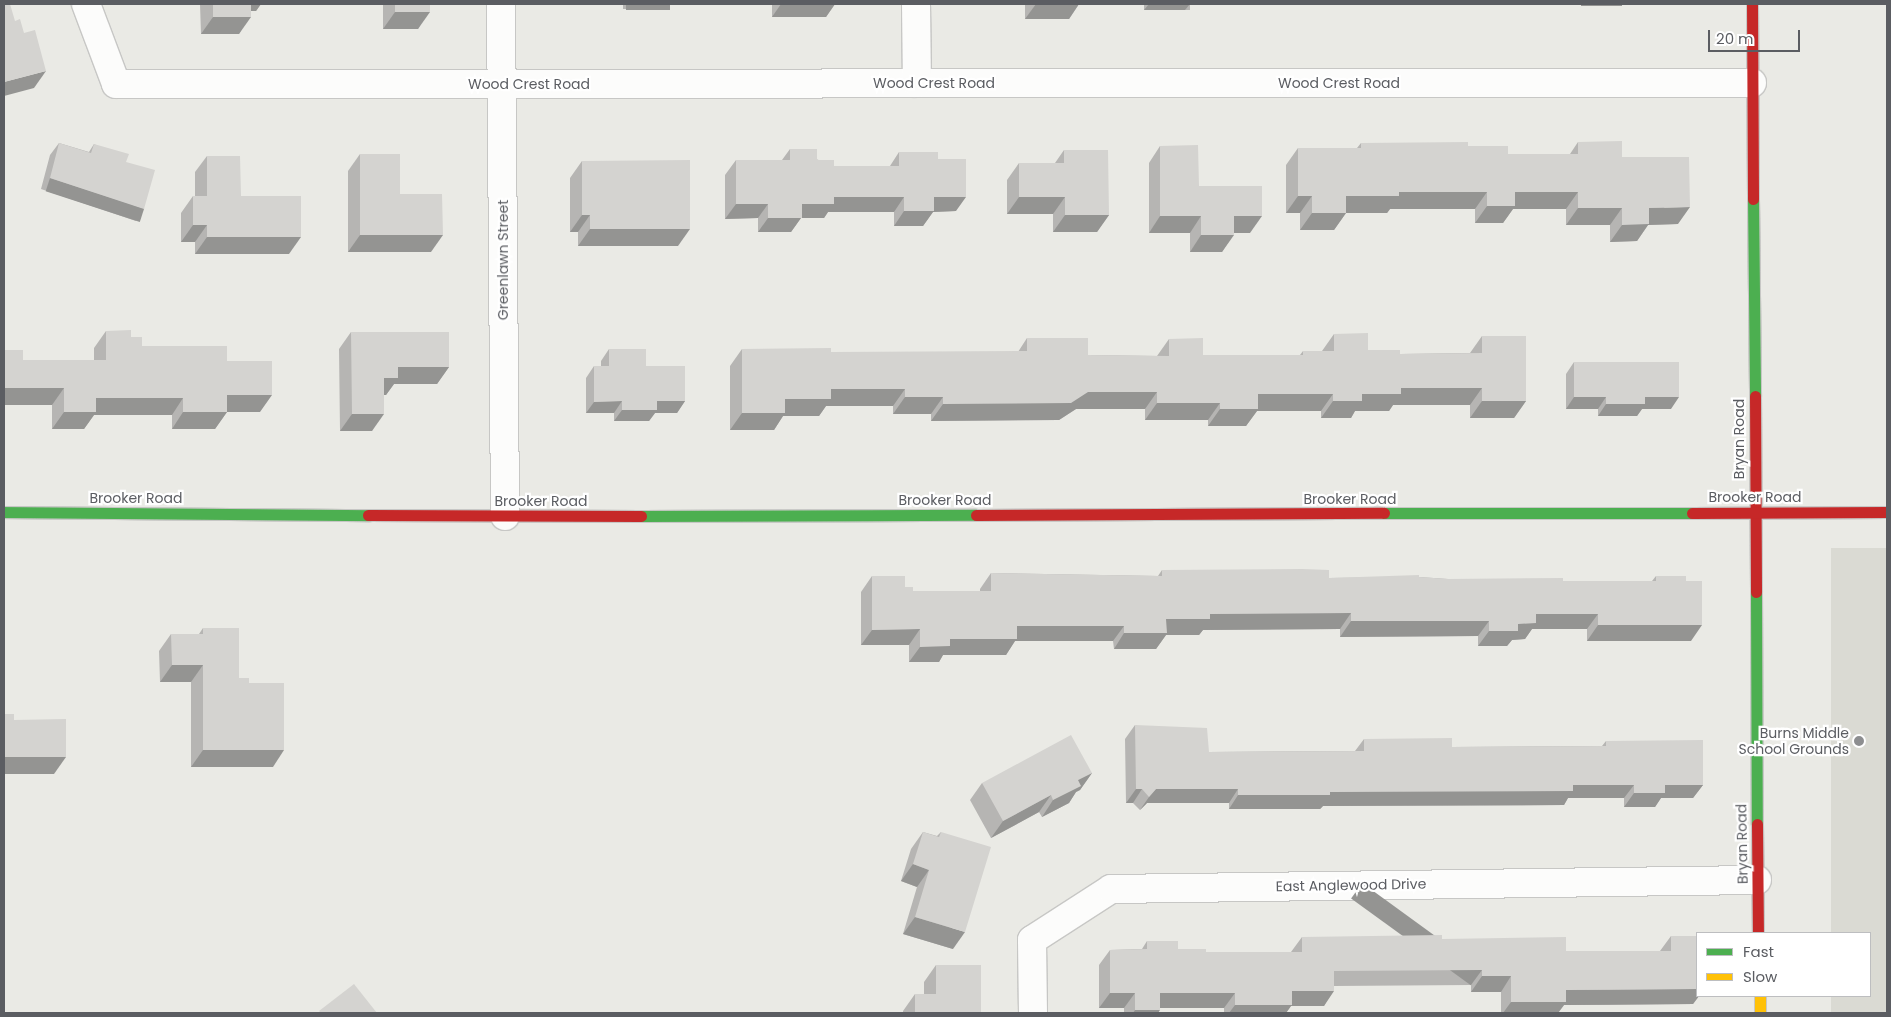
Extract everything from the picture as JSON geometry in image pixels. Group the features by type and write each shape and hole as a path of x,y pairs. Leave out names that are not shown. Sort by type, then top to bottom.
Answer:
{"street":[{"name":"Wood Crest Road","path":"86,4 116,84 1752,83"},
{"name":"Greenlawn Street","path":"501,4 505,516"},
{"path":"916,4 917,83"},
{"name":"Bryan Road","path":"1752,4 1758,932"},
{"name":"Brooker Road","path":"4,512 505,516 1887,512"},
{"name":"East Anglewood Drive","path":"1033,1013 1032,940 1111,889 1757,880"},
{"path":"1760,997 1760,1013"}],"shaded area":[{"name":"Burns Middle School Grounds","path":"1831,548 1887,548 1887,1013 1831,1013 1831,997 1871,997 1871,932 1831,932"}],"building":[{"path":"4,4 10,4 15,21 20,19 24,33 35,30 46,71 4,82"},
{"path":"213,4 251,4 251,17 213,17"},
{"path":"395,4 430,4 430,12 395,12"},
{"path":"1622,141 1622,157 1689,157 1690,207 1649,208 1649,224 1622,225 1622,208 1578,208 1578,192 1515,192 1515,206 1487,206 1487,192 1399,192 1399,196 1346,196 1346,213 1312,213 1312,196 1298,196 1298,148 1361,148 1361,143 1468,142 1468,146 1508,146 1508,154 1578,154 1578,142"},
{"path":"59,143 91,153 94,144 129,154 126,162 155,170 144,209 50,178"},
{"path":"1198,145 1199,186 1262,186 1262,216 1234,216 1234,235 1201,235 1201,216 1160,216 1160,146"},
{"path":"790,149 817,149 817,160 834,160 834,166 899,166 899,152 938,152 938,159 966,159 966,197 934,197 934,211 904,211 904,197 834,197 834,204 802,204 802,218 768,218 768,204 736,204 736,160 790,160"},
{"path":"1064,150 1108,150 1109,215 1065,215 1065,197 1019,197 1019,163 1064,163"},
{"path":"360,154 400,154 400,194 442,194 443,235 360,235"},
{"path":"207,156 240,156 241,196 301,196 301,237 207,237 207,225 193,225 193,196 207,196"},
{"path":"690,160 690,229 590,229 590,215 582,215 582,161"},
{"path":"131,330 131,337 142,337 142,346 227,346 227,361 272,361 272,395 227,395 227,412 183,412 183,398 96,398 96,412 64,412 64,388 4,388 4,350 23,350 23,360 106,360 106,331"},
{"path":"351,332 449,332 449,367 398,367 398,378 384,378 384,414 352,414"},
{"path":"1368,333 1368,350 1400,350 1400,354 1482,353 1482,336 1526,336 1526,401 1482,401 1482,388 1401,388 1401,394 1362,394 1362,401 1333,401 1333,394 1258,394 1258,409 1220,409 1220,403 1157,403 1157,392 1088,392 1071,403 943,404 943,397 905,397 905,389 831,389 831,399 785,399 785,413 742,413 742,349 831,348 831,352 1027,351 1027,338 1088,338 1088,355 1169,356 1169,339 1203,338 1203,355 1303,355 1303,351 1334,351 1334,334"},
{"path":"609,349 646,349 646,366 685,366 685,401 657,401 657,410 622,410 622,401 594,402 594,366 609,366"},
{"path":"1574,362 1679,362 1679,397 1645,397 1645,404 1606,404 1606,397 1574,397"},
{"path":"1162,570 1329,570 1329,578 1419,575 1419,577 1448,579 1563,578 1563,581 1656,581 1656,576 1686,576 1686,581 1702,581 1702,625 1598,625 1598,614 1536,614 1536,623 1518,624 1518,631 1489,631 1489,621 1351,621 1351,613 1210,614 1210,619 1166,619 1167,633 1124,633 1124,626 1017,626 1017,639 950,639 950,646 920,647 920,629 872,630 872,576 905,576 905,587 913,587 913,591 991,591 991,573 1162,576"},
{"path":"203,628 239,628 239,678 249,678 249,683 284,683 284,750 203,750 203,665 172,665 171,634 203,634"},
{"path":"4,714 14,714 14,720 66,719 66,757 4,757"},
{"path":"1135,725 1207,728 1209,752 1364,751 1364,739 1452,738 1452,747 1606,746 1606,741 1703,740 1703,785 1665,785 1665,793 1634,793 1634,785 1573,785 1573,791 1330,792 1330,795 1238,795 1238,789 1156,789 1149,797 1142,789 1136,789"},
{"path":"1071,735 1092,773 1078,780 1081,786 1053,800 1051,795 1003,821 982,783"},
{"path":"923,832 939,837 941,832 991,847 965,932 915,917 929,870 913,864"},
{"path":"1442,935 1442,939 1566,937 1566,951 1671,951 1671,936 1696,936 1696,989 1566,990 1566,1002 1511,1002 1511,976 1482,976 1482,970 1334,971 1334,991 1292,991 1292,1005 1235,1005 1235,993 1160,993 1160,1010 1135,1010 1135,993 1110,993 1110,950 1147,949 1147,941 1178,941 1178,949 1206,949 1206,952 1302,952 1302,937"},
{"path":"936,965 981,965 981,1013 915,1013 915,994 936,994"},
{"path":"354,984 377,1013 321,1013 319,1011"}],"traffic: fast":[{"path":"1753,199 1755,396"},
{"path":"4,512 368,515"},
{"path":"1384,513 1692,513"},
{"path":"641,516 976,515"},
{"path":"1756,592 1757,824"}],"traffic: slow":[{"path":"1760,997 1760,1013"}],"traffic: jam":[{"path":"1752,4 1753,199"},
{"path":"1755,396 1756,592"},
{"path":"1692,513 1887,512"},
{"path":"976,515 1384,513"},
{"path":"368,515 641,516"},
{"path":"1757,824 1758,932"}],"place":[{"name":"Burns Middle School Grounds","path":"1859,741"}]}
